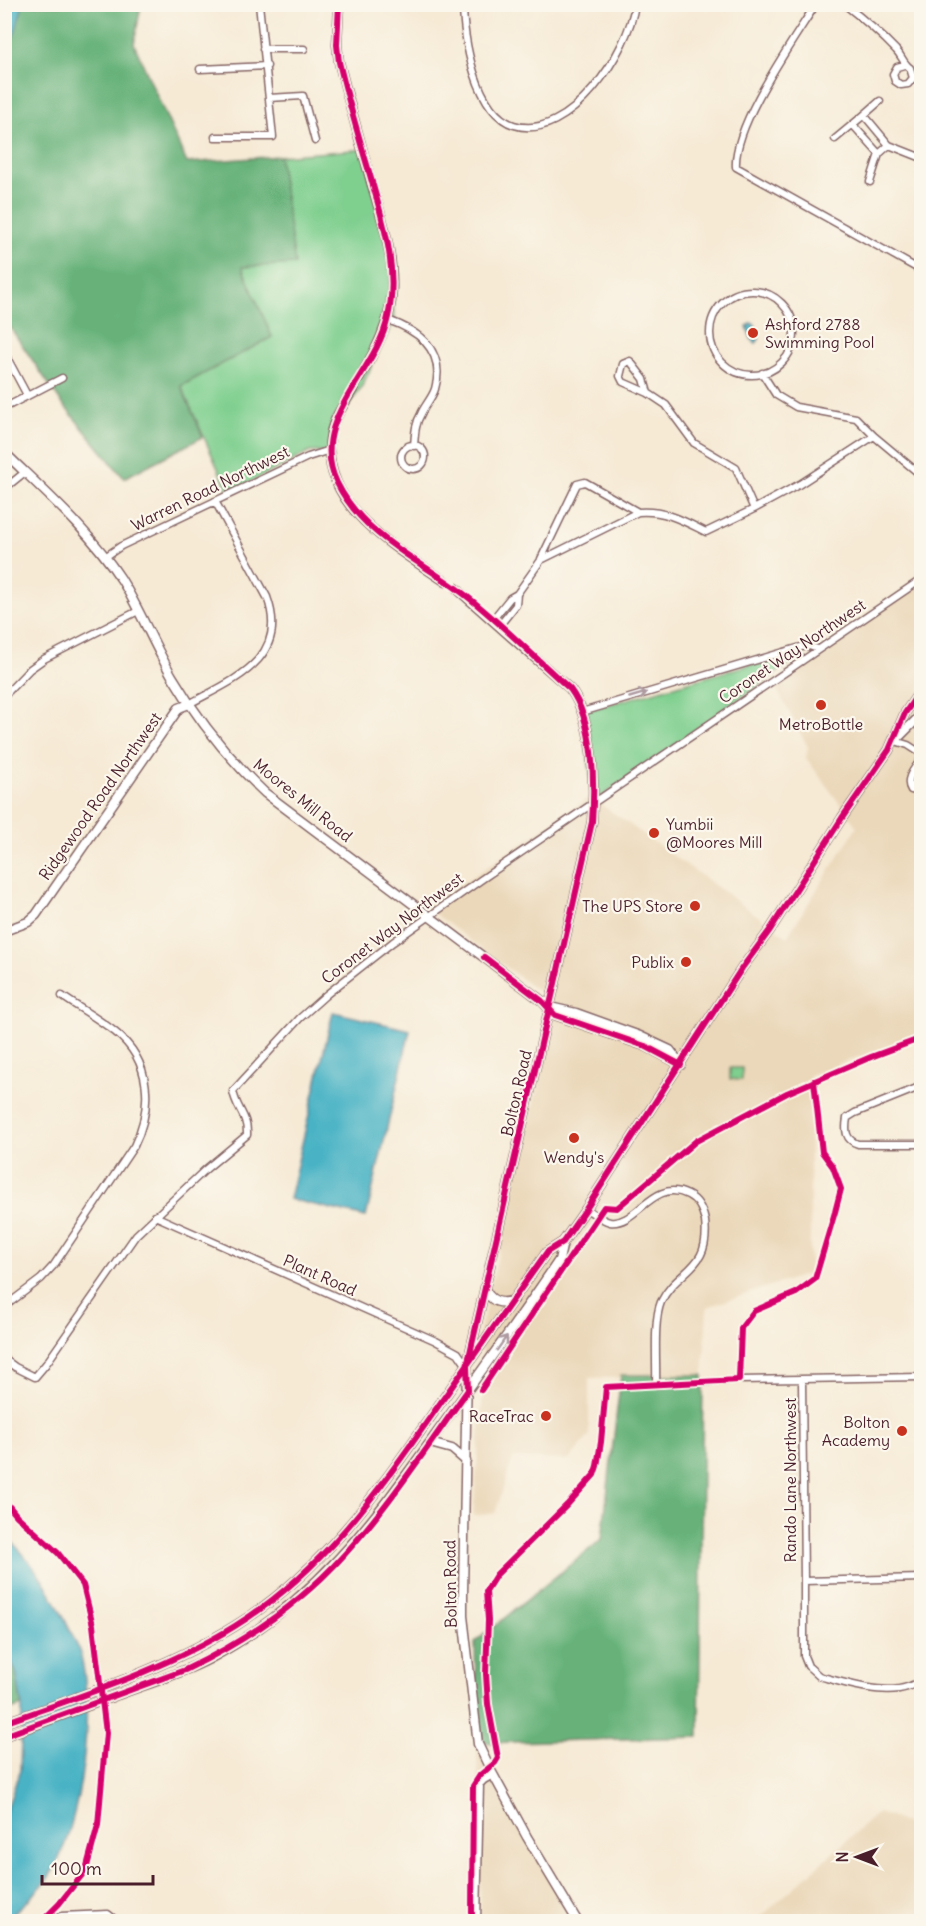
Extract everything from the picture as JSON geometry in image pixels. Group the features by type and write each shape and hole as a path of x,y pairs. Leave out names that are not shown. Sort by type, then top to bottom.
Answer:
{"street":[{"path":"215,137 273,137 260,4"},
{"path":"339,4 337,45 339,62 387,240 392,285 388,320 376,350 337,416 330,450 332,466 337,482 360,518 399,550 446,582"},
{"path":"463,4 468,49 486,99 496,115 504,121 524,127 534,127 552,121 581,102 594,89 616,57 633,15 635,4"},
{"path":"816,4 770,78 740,137 735,154 736,167 921,271"},
{"path":"844,4 898,52 904,65"},
{"path":"263,49 304,49"},
{"path":"200,69 267,66"},
{"path":"269,98 303,96 315,141"},
{"path":"835,139 880,101"},
{"path":"864,115 889,145 921,158"},
{"path":"853,125 879,154"},
{"path":"870,182 879,154 889,145"},
{"path":"746,291 762,292 776,299 787,310 793,325 793,341 787,356 776,367 762,373 745,374 729,368 718,356 711,340 712,324 719,308 731,297 746,291"},
{"path":"388,320 407,327 420,336 430,349 436,365 435,388 418,420 414,446"},
{"path":"4,352 27,394"},
{"path":"648,393 644,379 630,362 623,364 620,376 623,382 648,393 666,405 694,442 736,468 754,509"},
{"path":"762,373 776,395 796,407 856,418 873,436 921,476"},
{"path":"6,406 62,378"},
{"path":"541,560 638,512 656,510 706,532 800,484 873,436"},
{"name":"Warren Road Northwest","path":"105,557 121,546 215,501 308,457 330,450"},
{"name":"Moores Mill Road","path":"4,452 105,557 122,581 189,704 218,744 245,774 306,824 550,1007 555,1015 645,1046 681,1065"},
{"path":"4,489 25,472"},
{"path":"496,622 510,598 517,594 541,560 576,484 585,482 638,512"},
{"name":"Ridgewood Road Northwest","path":"4,931 28,922 36,915 179,708 251,668 266,650 272,630 267,597 215,501"},
{"name":"Coronet Way Northwest","path":"4,1359 35,1377 136,1235 247,1134 248,1123 235,1101 233,1091 300,1018 327,994 428,916 921,579"},
{"name":"Bolton Road","path":"456,588 570,689 582,712 591,754 594,802 592,822 467,1366 463,1616 477,1738 493,1775 578,1922"},
{"path":"4,696 30,669 44,659 138,611"},
{"path":"582,712 801,647 809,646 818,650"},
{"path":"895,741 905,713 921,688"},
{"path":"4,1736 185,1670 239,1641 294,1602 344,1555 371,1524 559,1260 563,1242 681,1065 742,968 770,930 895,741 921,712"},
{"path":"895,741 921,754"},
{"path":"921,759 908,780 908,786 911,790 921,792"},
{"path":"4,1307 41,1279 54,1265 134,1146 142,1130 146,1113 145,1080 131,1048 115,1032 62,996"},
{"path":"921,1086 855,1113 847,1118 845,1126 851,1142 858,1144 921,1144"},
{"path":"586,1209 611,1222 620,1221 651,1199 669,1191 691,1196 703,1212 706,1232 701,1256 666,1295 658,1314 657,1385 802,1378 921,1377"},
{"name":"Plant Road","path":"155,1216 436,1341 458,1353 467,1366"},
{"path":"4,1723 122,1680 214,1639 262,1607 298,1579 328,1551 354,1521 547,1252 563,1242"},
{"path":"485,1289 488,1296 497,1302 514,1300"},
{"name":"Rando Lane Northwest","path":"802,1378 804,1656 819,1676 864,1687 905,1688 921,1678"},
{"path":"430,1443 452,1449 466,1461"},
{"name":"Rando Lane Northwest","path":"804,1581 921,1578"},
{"path":"477,1922 480,1784 493,1775"},
{"path":"46,1922 61,1916 108,1914 118,1922"}],"shaded area":[{"path":"921,579 921,1034 810,1075 810,1273 707,1307 703,1375 589,1378 589,1436 569,1460 513,1458 495,1513 473,1516 482,1402 490,1375 478,1340 557,1005 427,908 587,799 598,802 787,937 857,827 806,758 808,747 775,686"},
{"path":"477,1743 530,1833 581,1921 481,1921"},
{"path":"879,1812 921,1830 921,1921 756,1921"}],"green space":[{"path":"4,5 141,5 134,44 187,163 279,156 295,264 242,267 272,337 181,386 203,437 124,478 61,402 5,320"},
{"path":"366,149 391,256 394,320 361,388 343,414 333,434 333,452 310,452 229,493 181,386 272,337 241,266 294,264 279,156"},
{"path":"813,647 594,802 582,712"},
{"path":"730,1068 742,1068 742,1080 730,1079"},
{"path":"621,1375 703,1375 699,1737 477,1743 475,1642 602,1539"},
{"path":"4,1646 16,1672 22,1706 5,1712"}],"water":[{"path":"5,4 23,5 15,33 5,55"},
{"name":"Ashford 2788 Swimming Pool","path":"751,323 755,325 759,339 756,343 752,341 747,327"},
{"path":"333,1012 410,1030 366,1217 289,1199"},
{"path":"4,1534 37,1572 73,1636 81,1657 86,1707 86,1737 78,1797 62,1851 42,1886 5,1921 5,1814 20,1770 22,1706 16,1672 5,1646"}],"cycle path":[{"path":"4,1736 185,1670 229,1647 290,1606 327,1573 361,1536 468,1390 467,1366 592,822 591,753 584,718 570,689 469,598 379,534 363,519 337,483 330,460 331,439 337,418 381,338 388,317 392,281 384,227 339,62 337,45 339,4"},
{"path":"4,1723 122,1681 208,1642 266,1605 294,1582 345,1530 391,1472 547,1252 563,1242 586,1209 742,968 770,930 889,750 905,713 922,688"},
{"path":"484,957 542,1001 555,1015 645,1046 681,1065"},
{"path":"481,1390 604,1207 617,1208 696,1141 787,1093 922,1038"},
{"path":"469,1922 472,1914 473,1786 480,1775 498,1758 488,1704 486,1591 496,1575 594,1475 601,1442 606,1387 739,1380 741,1328 754,1311 796,1293 815,1279 841,1189 833,1167 822,1152 814,1081"},
{"path":"4,1500 17,1516 58,1553 83,1585 93,1625 106,1733 98,1825 86,1870 59,1904 41,1922"}],"place":[{"name":"Ashford 2788 Swimming Pool","path":"753,333"},
{"name":"MetroBottle","path":"821,705"},
{"name":"Yumbii @Moores Mill","path":"654,833"},
{"name":"The UPS Store","path":"695,906"},
{"name":"Publix","path":"686,962"},
{"name":"Wendy's","path":"574,1138"},
{"name":"RaceTrac","path":"546,1416"},
{"name":"Bolton Academy","path":"902,1431"}]}
